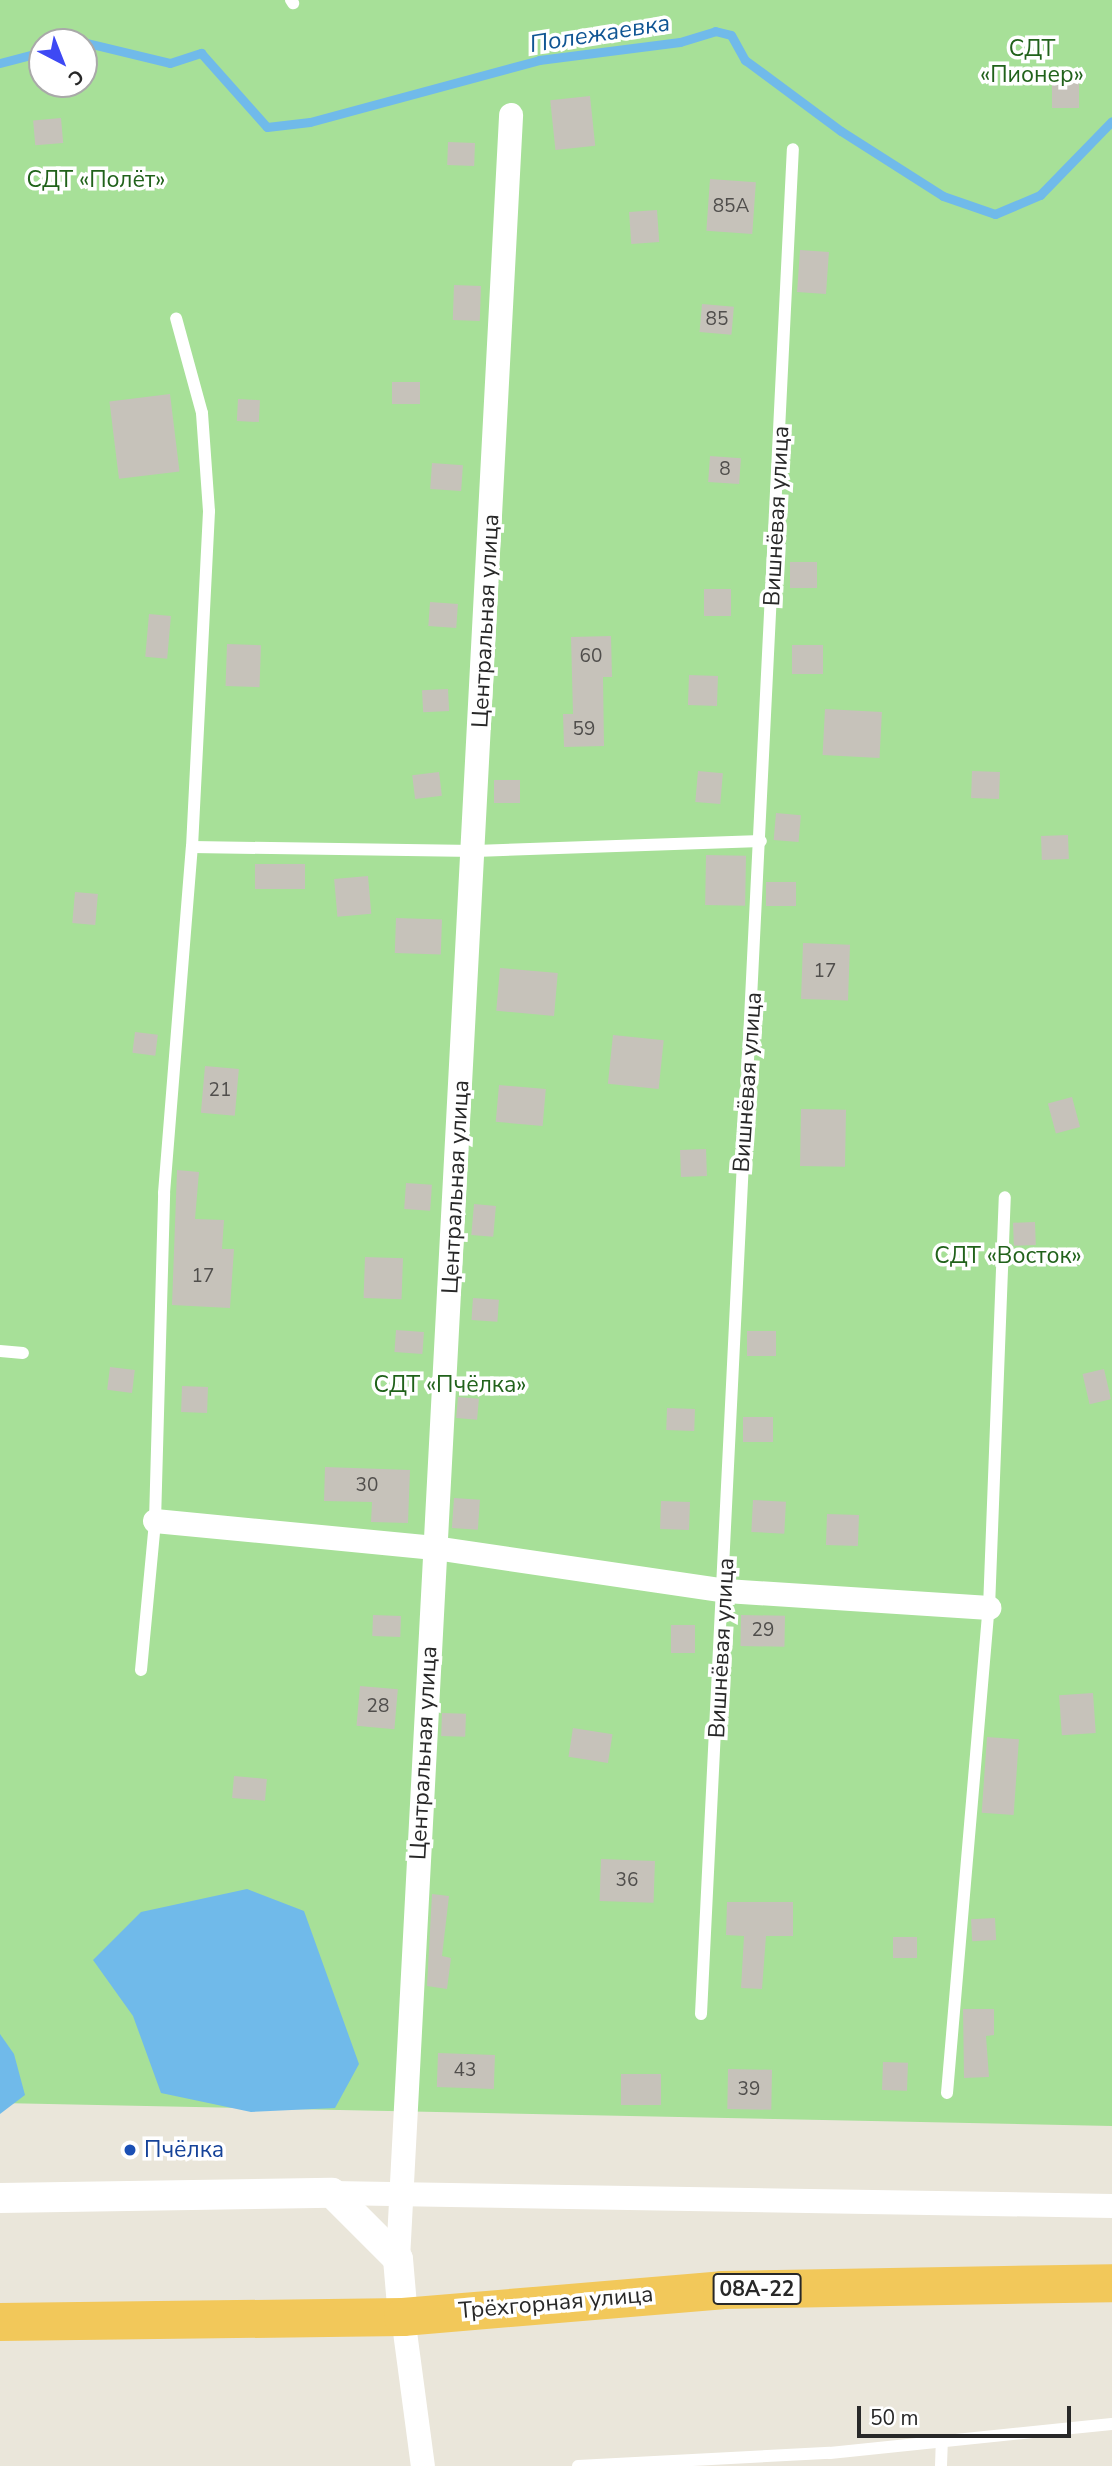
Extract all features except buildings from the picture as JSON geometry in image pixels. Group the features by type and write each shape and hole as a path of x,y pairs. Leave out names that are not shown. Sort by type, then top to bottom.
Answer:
{"highway":[{"name":"Трёхгорная улица","path":"0,2322 403,2316 722,2290 1112,2283"}],"street":[{"name":"Центральная улица","path":"398,2259 475,851 512,115"},
{"path":"155,1521 435,1548 726,1591 989,1608"},
{"path":"332,2193 398,2259 423,2466"},
{"path":"0,2198 401,2193 1112,2206"}],"lane":[{"name":"Вишнёвая улица","path":"701,2014 726,1591 736,1267 761,841 793,149"},
{"path":"141,1670 155,1521 164,1194 192,847 208,450 176,318"},
{"path":"192,847 475,851 761,841"},
{"path":"947,2093 989,1608 1005,1197"},
{"path":"0,1351 23,1353"},
{"path":"578,2466 942,2441 1112,2424"},
{"path":"941,2466 942,2441"}],"green space":[{"name":"СДТ «Пчёлка»","path":"0,0 1112,0 1112,2126 0,2103"}],"water":[{"path":"247,1889 304,1911 359,2064 335,2108 251,2112 161,2093 133,2016 93,1960 141,1912"},
{"path":"0,2034 14,2054 25,2095 0,2114"}],"waterway":[{"name":"Полежаевка","path":"98,46 170,63 201,53 267,127 310,122 539,60 680,42 715,31 731,35 745,60 841,131 943,196 995,214 1040,195 1112,121"},
{"name":"Полежаевка","path":"0,63 28,56"}],"place":[{"name":"Пчёлка","path":"130,2150"}],"park label":[{"name":"СДТ «Пионер»","path":"1032,62"},
{"name":"СДТ «Полёт»","path":"96,180"},
{"name":"СДТ «Восток»","path":"1008,1256"}]}
